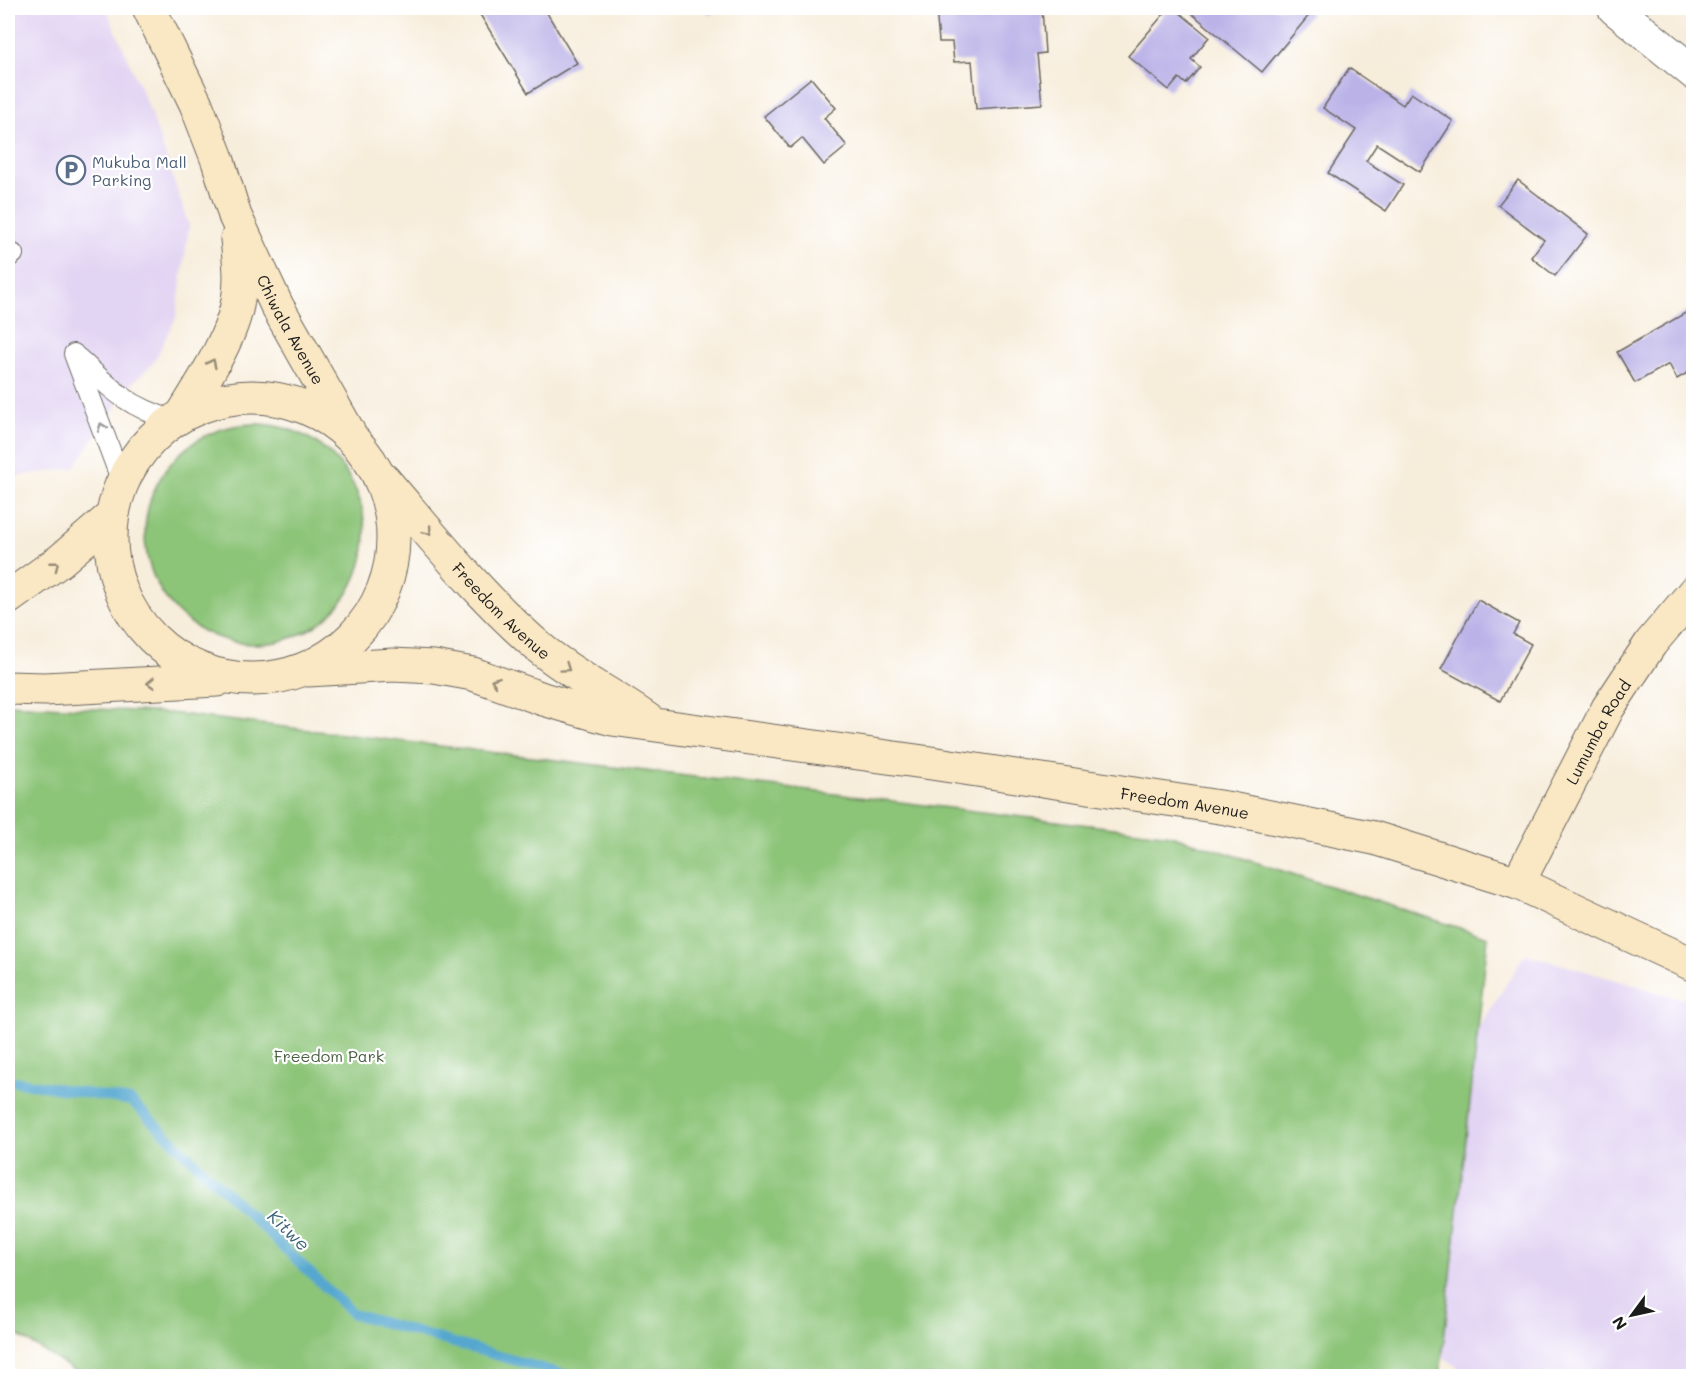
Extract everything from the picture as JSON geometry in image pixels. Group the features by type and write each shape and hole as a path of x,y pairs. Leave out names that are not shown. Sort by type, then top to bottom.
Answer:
{"main road":[{"name":"Chiwala Avenue","path":"149,8 196,104 218,160 235,216 277,306 353,440"},
{"name":"Chiwala Avenue","path":"178,417 222,343 238,302 241,276 235,216"},
{"path":"8,688 45,689 230,679 270,680 308,670 341,649 368,620 386,585 394,547 390,508 376,471 353,440 324,417 290,402 263,398 218,401 178,417 140,451 122,482 112,516 112,561 126,603 152,639 188,665 230,679"},
{"name":"Freedom Avenue","path":"376,471 468,578 540,648 568,670 611,693 652,722"},
{"path":"8,598 61,561 112,516"},
{"name":"Lumumba Road","path":"1518,883 1608,708 1651,643 1694,592"},
{"name":"Freedom Avenue","path":"308,670 393,665 434,667 473,674 543,699 612,719 652,722 1226,808 1374,838 1518,883 1694,966"}],"street":[{"path":"1614,8 1694,74"}],"lane":[{"path":"122,482 74,354 117,395 143,411 178,417"}],"shaded area":[{"path":"8,8 106,8 151,113 189,226 176,318 152,365 133,382 74,468 8,477"},
{"path":"1525,954 1693,1002 1693,1376 1470,1376 1327,1274"}],"green space":[{"path":"244,424 266,424 297,432 316,442 333,456 347,473 357,492 365,523 365,545 357,576 347,595 333,612 316,626 297,636 266,644 244,644 203,631 185,619 170,604 153,576 145,545 145,523 158,482 170,464 185,449 213,432"},
{"name":"Freedom Park","path":"8,704 170,713 1171,835 1488,937 1440,1376 83,1376 8,1329"}],"building":[{"path":"476,8 544,8 577,63 528,93"},
{"path":"706,8 723,8 709,14"},
{"path":"936,8 1042,8 1045,53 1037,54 1042,104 976,109 972,61 954,62 952,42 939,42"},
{"path":"1169,8 1174,8 1209,37 1191,59 1200,67 1186,84 1179,78 1169,90 1128,56"},
{"path":"1193,8 1304,8 1311,13 1262,72 1190,12"},
{"path":"1349,68 1403,105 1411,93 1453,121 1420,172 1377,144 1366,161 1403,185 1386,211 1328,173 1356,130 1323,108"},
{"path":"811,78 836,108 824,118 847,146 824,165 802,138 790,148 764,116"},
{"path":"1518,180 1588,234 1555,276 1531,257 1544,240 1498,205"},
{"path":"1694,308 1694,369 1677,379 1669,364 1635,383 1617,352"},
{"path":"1478,600 1519,623 1513,634 1531,644 1500,701 1441,669"}],"waterway":[{"name":"Kitwe","path":"8,1080 131,1101 353,1314 569,1376"}],"place":[{"name":"Mukuba Mall Parking","path":"71,170"}]}
